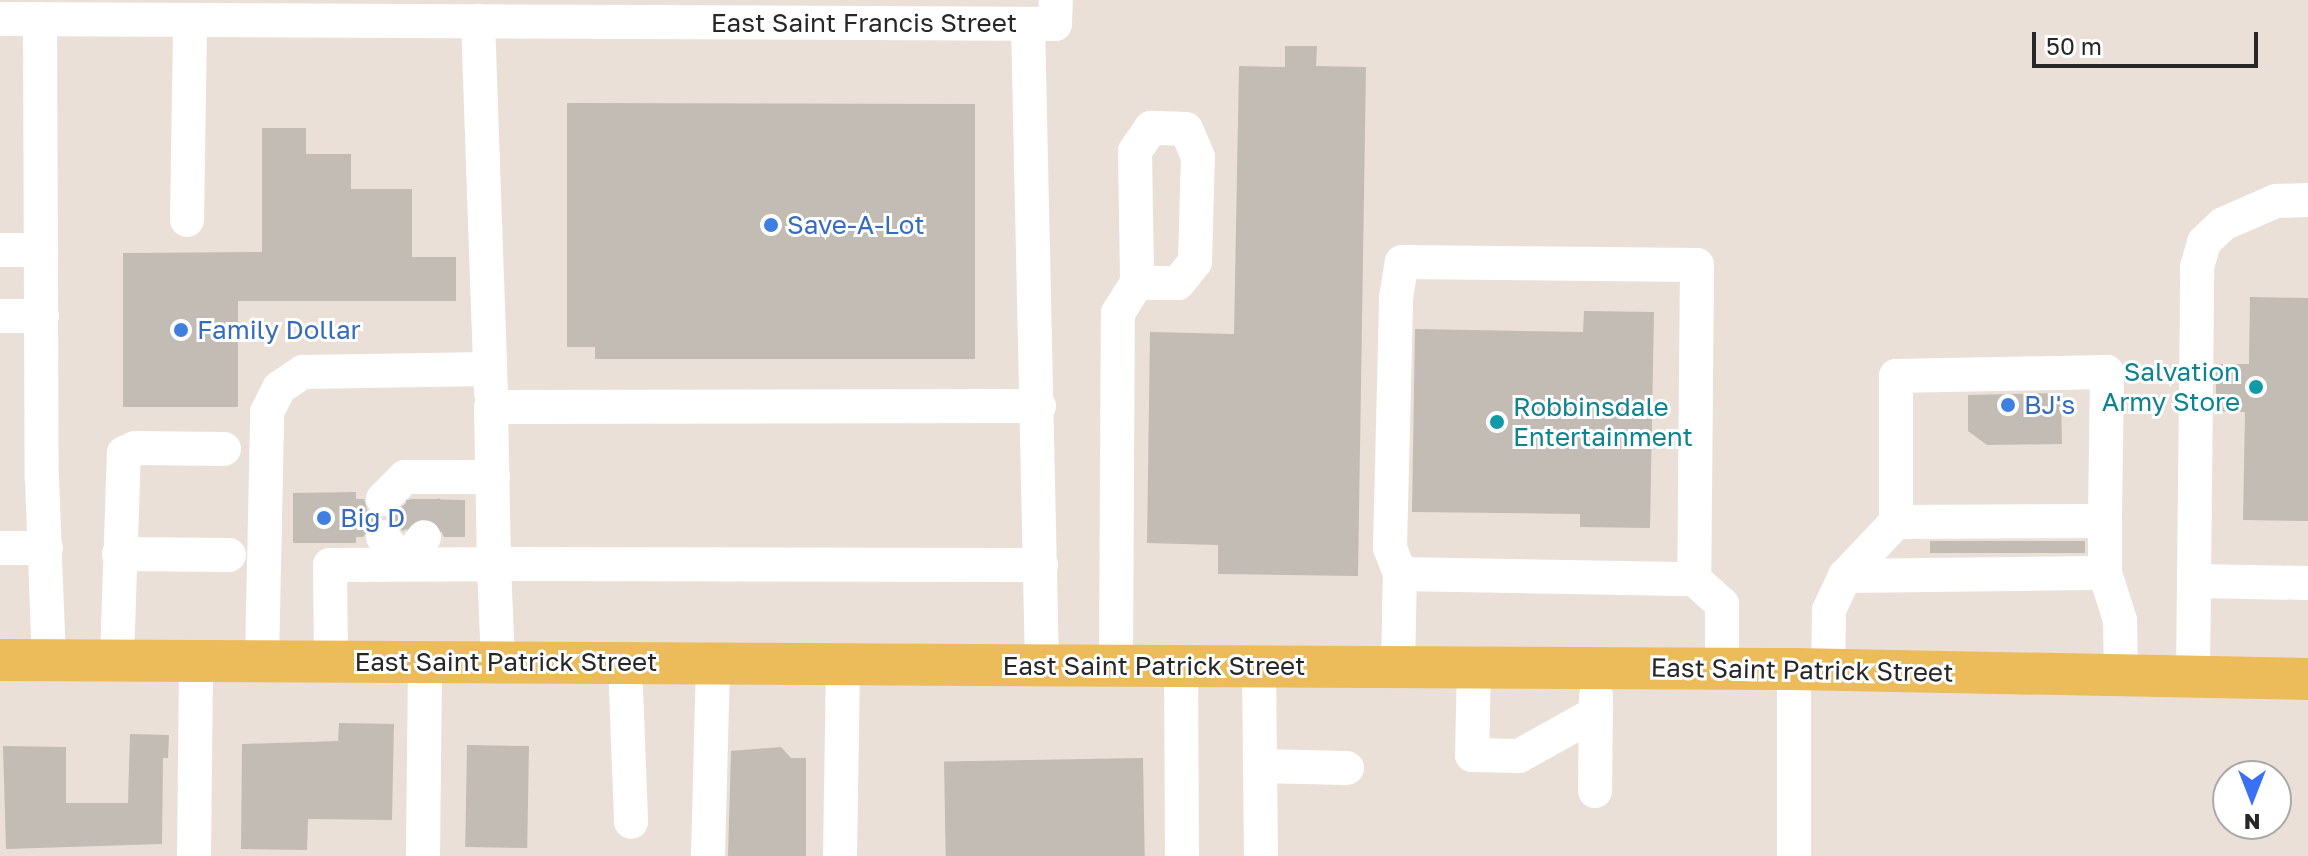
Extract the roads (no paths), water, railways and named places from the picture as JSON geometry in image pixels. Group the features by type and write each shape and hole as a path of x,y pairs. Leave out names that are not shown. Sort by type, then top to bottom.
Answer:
{"main road":[{"name":"East Saint Patrick Street","path":"0,660 1811,669 2308,679"}],"street":[{"name":"East Saint Francis Street","path":"0,19 478,21 1046,16"},
{"path":"1042,665 1039,406 1046,16"},
{"path":"40,19 49,660"},
{"path":"187,220 190,20"},
{"path":"478,21 498,662"},
{"path":"2193,677 2197,267 2204,242 2251,208 2308,200"},
{"path":"0,250 41,250"},
{"path":"1398,667 1400,574 1390,548 1396,298 1402,262 1697,265 1694,579"},
{"path":"1116,665 1118,313 1137,283"},
{"path":"0,316 42,316"},
{"path":"262,661 267,412 279,388 303,372 490,369"},
{"path":"1940,575 1904,522 1896,376 2107,372 2089,521 2120,620 2121,676"},
{"path":"491,407 1039,406"},
{"path":"117,660 124,453 135,448 224,449"},
{"path":"404,492 493,477"},
{"path":"2032,521 2065,573"},
{"path":"1794,856 1811,669 1829,610 1845,576 1904,522 2089,521"},
{"path":"1947,522 1978,574"},
{"path":"1989,522 2021,574"},
{"path":"383,537 403,564"},
{"path":"403,564 424,537"},
{"path":"0,548 46,548"},
{"path":"119,554 229,555"},
{"path":"331,661 330,565 1041,565"},
{"path":"1845,576 2105,573"},
{"path":"1400,574 1694,579 1722,604 1722,669"},
{"path":"2194,581 2308,583"},
{"path":"194,856 196,661"},
{"path":"423,856 425,662"},
{"path":"625,663 631,822"},
{"path":"708,856 713,663"},
{"path":"840,856 843,664"},
{"path":"1181,666 1182,856"},
{"path":"1259,666 1261,856"},
{"path":"1474,667 1472,755 1519,756 1596,713"},
{"path":"1595,791 1596,668"},
{"path":"1260,766 1347,768"}],"tunnel":[{"path":"423,499 424,537"}],"place":[{"name":"Save-A-Lot","path":"771,225"},
{"name":"Family Dollar","path":"181,330"},
{"name":"Salvation Army Store","path":"2256,387"},
{"name":"BJ's","path":"2008,405"},
{"name":"Robbinsdale Entertainment","path":"1497,422"},
{"name":"Big D","path":"324,518"}]}
